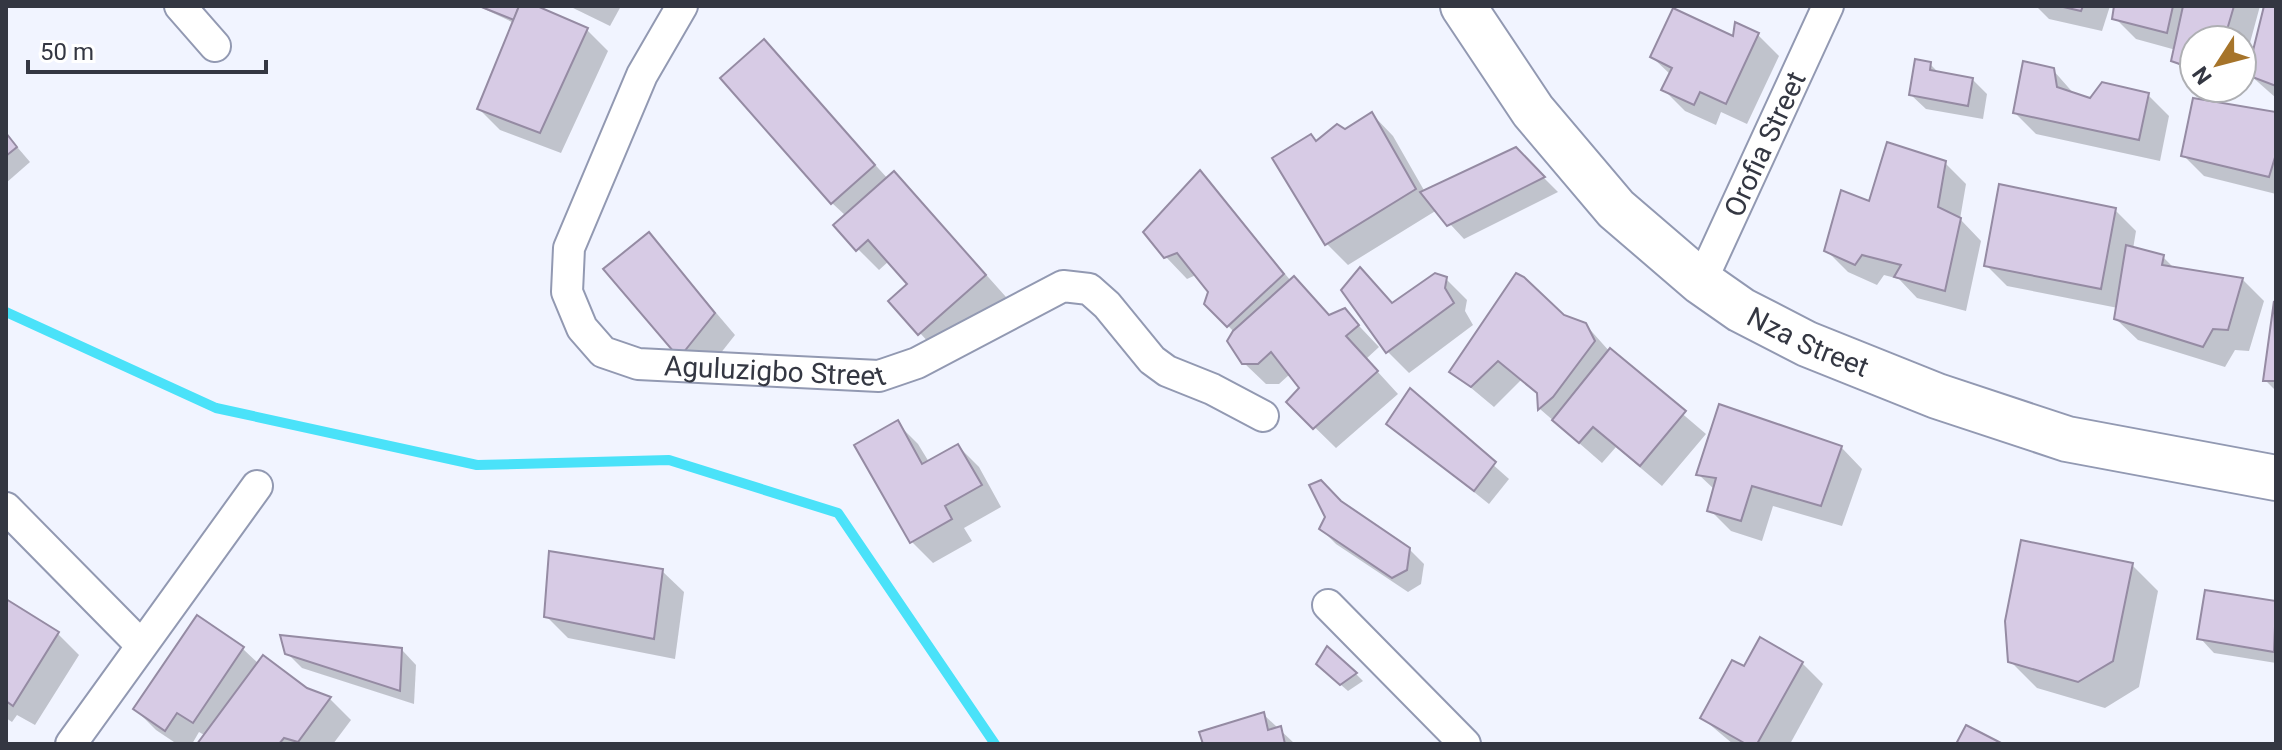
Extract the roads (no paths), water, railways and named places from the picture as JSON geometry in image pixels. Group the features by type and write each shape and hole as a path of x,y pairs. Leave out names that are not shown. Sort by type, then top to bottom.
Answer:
{"street":[{"path":"180,6 215,46"},
{"name":"Aguluzigbo Street","path":"682,6 642,75 569,248 567,292 582,328 603,352 638,364 879,376 917,363 1063,286 1089,289 1107,305 1152,360 1167,371 1212,389 1263,416"},
{"name":"Nza Street","path":"1463,6 1533,111 1616,209 1701,282 1741,310 1807,344 1937,396 2067,439 2276,478"},
{"name":"Orofia Street","path":"1701,282 1828,6"},
{"path":"71,744 257,486"},
{"path":"6,508 141,645"},
{"path":"1328,605 1465,744"}],"waterway":[{"path":"6,312 216,408 477,465 669,460 838,513 995,744"}]}
